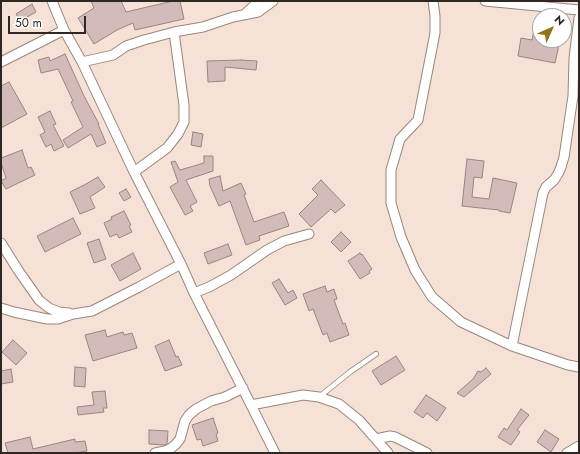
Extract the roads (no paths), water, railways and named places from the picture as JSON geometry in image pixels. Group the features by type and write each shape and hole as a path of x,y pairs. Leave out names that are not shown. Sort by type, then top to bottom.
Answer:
{"street":[{"path":"52,1 64,30 82,62 134,172 275,453"},
{"path":"244,15 259,1"},
{"path":"82,62 113,55 126,46 144,40 174,32 203,28 233,17 258,12 273,1"},
{"path":"433,1 435,33 418,120 400,139 391,170 391,203 401,237 415,270 432,297 461,322 512,346 568,365 579,367"},
{"path":"485,1 579,10"},
{"path":"512,346 543,193 546,187 558,174 564,157 573,96 574,58 579,19"},
{"path":"1,62 64,30"},
{"path":"134,172 167,148 178,134 184,122 184,105 174,32"},
{"path":"194,293 231,275 262,253 284,241 309,234"},
{"path":"1,243 39,300 50,308 59,312 73,314"},
{"path":"1,308 47,319 58,319 73,314 92,311 180,264"},
{"path":"155,453 170,449 176,444 180,439 185,422 189,415 196,409 243,388"},
{"path":"251,405 303,395 319,397 339,404 359,420 388,453"},
{"path":"376,439 390,436 395,437 427,453"},
{"path":"568,453 579,446"}],"lane":[{"path":"319,397 350,372 376,354"}]}
